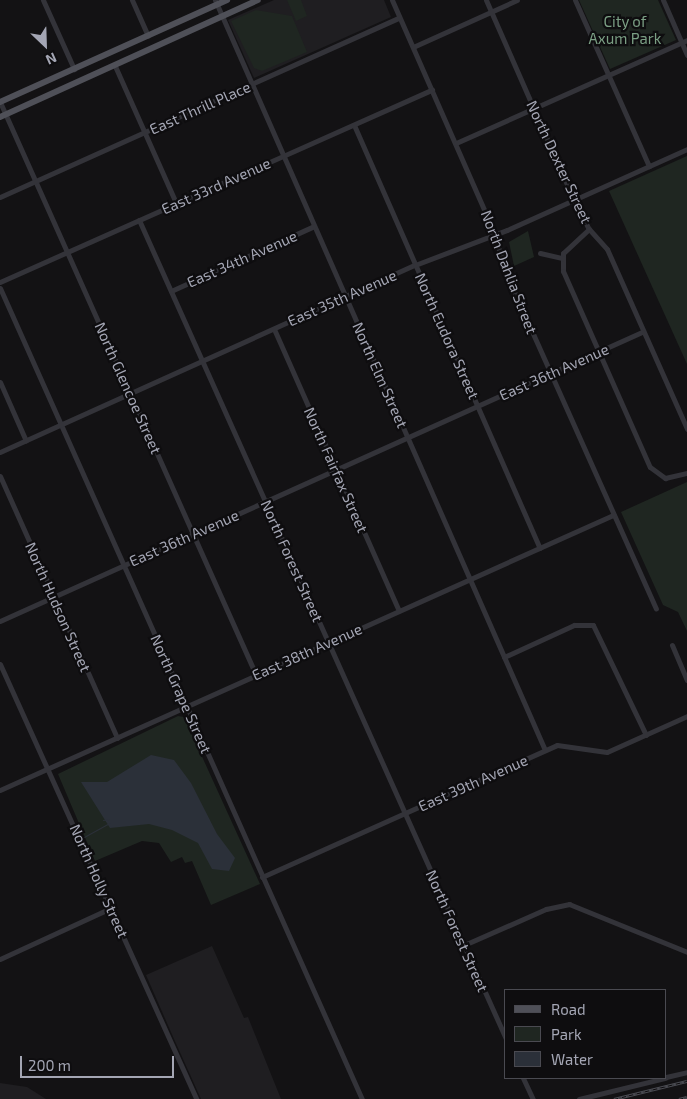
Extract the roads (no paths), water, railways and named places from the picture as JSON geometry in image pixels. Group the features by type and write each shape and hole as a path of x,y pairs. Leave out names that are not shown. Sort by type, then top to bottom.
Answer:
{"main road":[{"path":"0,102 148,36 216,2 226,0"},
{"path":"0,117 258,0"}],"street":[{"path":"43,0 74,69"},
{"path":"132,0 148,36"},
{"name":"North Dahlia Street","path":"392,0 456,143 550,373 656,609"},
{"name":"North Dexter Street","path":"486,0 574,200 589,229 606,249 687,429"},
{"path":"413,47 518,0"},
{"path":"575,0 649,166"},
{"path":"663,0 684,42 687,55"},
{"name":"North Elm Street","path":"216,2 250,85 545,750"},
{"name":"East Thrill Place","path":"0,197 250,85 398,15"},
{"path":"456,143 684,42"},
{"path":"115,66 176,203"},
{"name":"East 33rd Avenue","path":"0,282 432,90"},
{"name":"North Glencoe Street","path":"0,102 8,113 38,180 130,393 256,675"},
{"name":"North Eudora Street","path":"354,125 540,548"},
{"name":"East 35th Avenue","path":"0,452 345,296 574,200 687,149"},
{"name":"North Forest Street","path":"139,220 504,1035"},
{"name":"East 34th Avenue","path":"171,291 314,226"},
{"path":"562,258 589,229"},
{"path":"540,253 562,258"},
{"path":"562,258 598,352 653,471 665,478 681,476 687,473"},
{"name":"North Grape Street","path":"0,288 362,1099"},
{"name":"North Fairfax Street","path":"274,329 399,611"},
{"name":"East 36th Avenue","path":"0,621 642,332"},
{"path":"0,382 26,440"},
{"name":"North Hudson Street","path":"0,476 117,738"},
{"name":"East 38th Avenue","path":"0,790 614,515"},
{"path":"504,657 574,625 593,625 646,735"},
{"path":"672,645 687,680"},
{"name":"North Holly Street","path":"0,664 112,908 196,1099"},
{"name":"East 39th Avenue","path":"262,877 545,750 566,744 607,752 687,716"},
{"path":"464,945 546,908 569,904 687,952"},
{"path":"0,959 112,908"},
{"path":"667,1077 687,1072"},
{"path":"523,1079 533,1099"},
{"path":"579,1099 661,1079"}],"water":[{"path":"151,755 174,760 191,783 217,834 235,858 229,871 212,869 198,843 172,830 149,824 110,828 81,782 107,782"}],"waterway":[{"path":"103,820 109,819"},
{"path":"84,837 109,823"}],"railway":[{"path":"614,1099 687,1081"},
{"path":"679,1099 687,1097"}],"park label":[{"name":"City of Axum Park","path":"625,30"}]}
